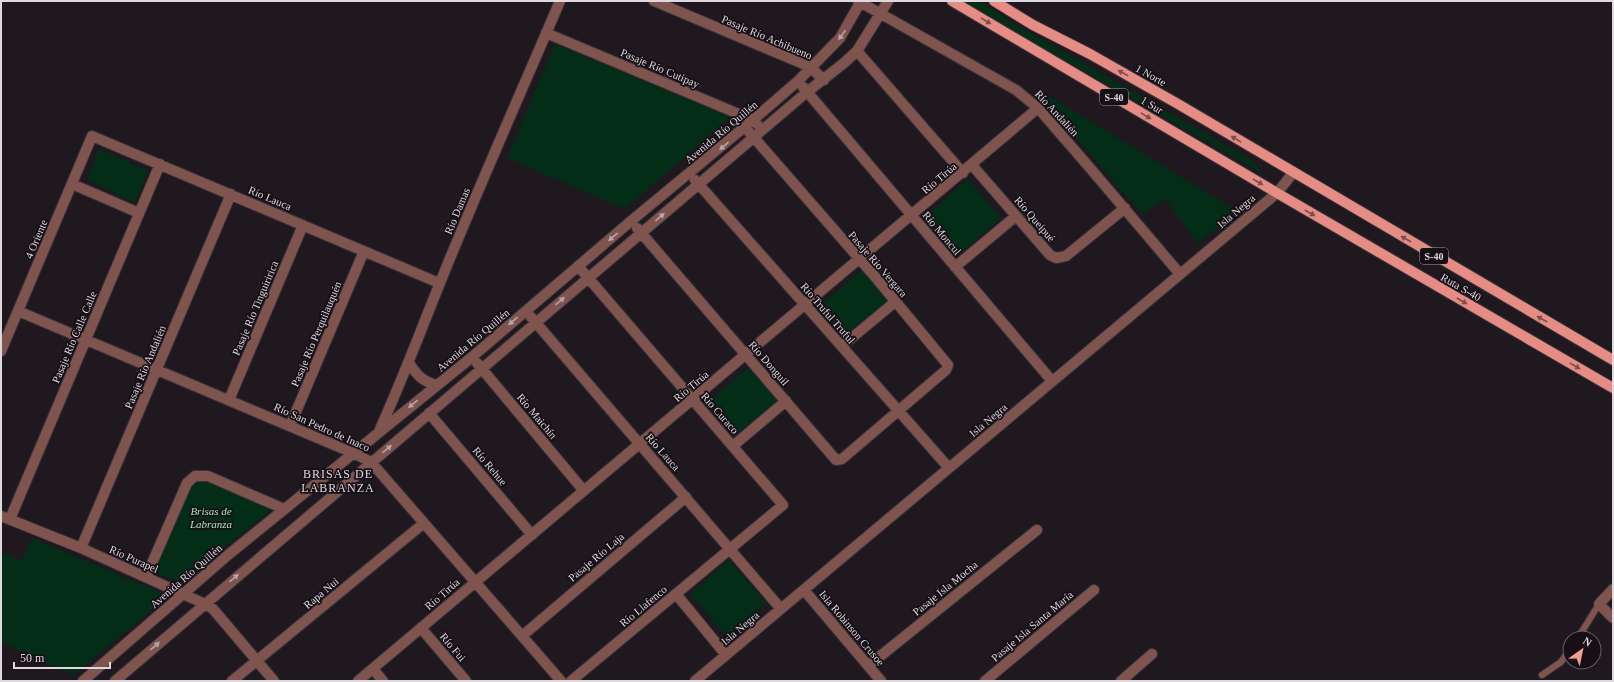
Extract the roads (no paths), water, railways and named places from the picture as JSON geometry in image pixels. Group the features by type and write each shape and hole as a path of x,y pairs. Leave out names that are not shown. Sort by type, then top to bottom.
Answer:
{"main road":[{"name":"1 Sur","path":"952,1 1276,194"},
{"name":"1 Norte","path":"994,1 1033,25 1090,54 1178,104 1293,173"},
{"name":"Ruta S-40","path":"1293,173 1613,360"},
{"name":"Ruta S-40","path":"1276,194 1613,388"}],"street":[{"name":"Río Damas","path":"379,431 409,363 440,283 560,1"},
{"name":"Pasaje Río Achibueno","path":"654,1 811,68 824,80"},
{"name":"Avenida Río Quillén","path":"83,681 284,509 472,357 631,221 745,128 798,81 840,38 860,1"},
{"name":"Río Andalién","path":"860,1 1016,90 1038,108 1180,274"},
{"path":"114,681 588,277 807,92 824,80 857,51 888,1"},
{"name":"Pasaje Río Cutipay","path":"546,33 753,120 762,130"},
{"path":"857,51 962,173"},
{"name":"Río Moncul","path":"798,81 1052,381"},
{"name":"Río Tirúa","path":"358,681 912,216 1038,108"},
{"name":"Pasaje Río Vergara","path":"745,128 948,365 946,370 899,411"},
{"name":"Río Lauca","path":"92,136 440,283"},
{"name":"4 Oriente","path":"1,351 92,136"},
{"name":"Pasaje Río Calle Calle","path":"6,517 86,339 160,164"},
{"name":"Río Queipué","path":"972,165 1050,255 1056,258 1066,256 1125,208"},
{"name":"Isla Negra","path":"695,681 1276,194 1293,173"},
{"name":"Río Truful Truful","path":"690,174 949,468"},
{"path":"72,184 139,213"},
{"name":"Pasaje Río Andalién","path":"81,548 230,194"},
{"path":"955,267 1016,216"},
{"name":"Río Donguil","path":"631,221 836,460 842,459 899,411"},
{"name":"Pasaje Río Tinguiririca","path":"229,400 303,225"},
{"name":"Pasaje Río Perquilauquén","path":"290,426 364,251"},
{"name":"Río Curaco","path":"578,266 783,505 730,549"},
{"path":"842,346 895,302"},
{"name":"Río San Pedro de Inaco","path":"18,311 290,426 371,462 561,681"},
{"name":"Río Lauca","path":"526,311 781,609"},
{"name":"Río Maichín","path":"472,357 584,491"},
{"path":"409,363 417,376 426,383 436,386"},
{"path":"733,446 786,401"},
{"name":"Río Rehue","path":"429,413 532,535"},
{"path":"146,577 187,483 196,476 208,476 284,509"},
{"name":"Pasaje Río Laja","path":"522,636 686,497"},
{"name":"Río Purapel","path":"6,517 81,548 205,604 213,609 274,681"},
{"name":"Rapa Nui","path":"232,681 424,522"},
{"name":"Pasaje Isla Mocha","path":"868,666 1037,530"},
{"name":"Río Llafenco","path":"572,681 730,549"},
{"path":"1613,589 1599,604 1613,618"},
{"name":"Isla Robinson Crusoe","path":"804,590 881,681"},
{"name":"Pasaje Isla Santa María","path":"985,681 1094,590"},
{"path":"676,594 726,655"},
{"name":"Río Fui","path":"421,628 466,681"},
{"path":"1121,681 1152,654"},
{"path":"373,668 383,681"}],"lane":[{"path":"1583,630 1599,604"},
{"path":"1542,675 1562,661"}],"district":[{"name":"BRISAS DE LABRANZA","path":"338,481"}],"park label":[{"name":"Brisas de Labranza","path":"211,517"}]}
